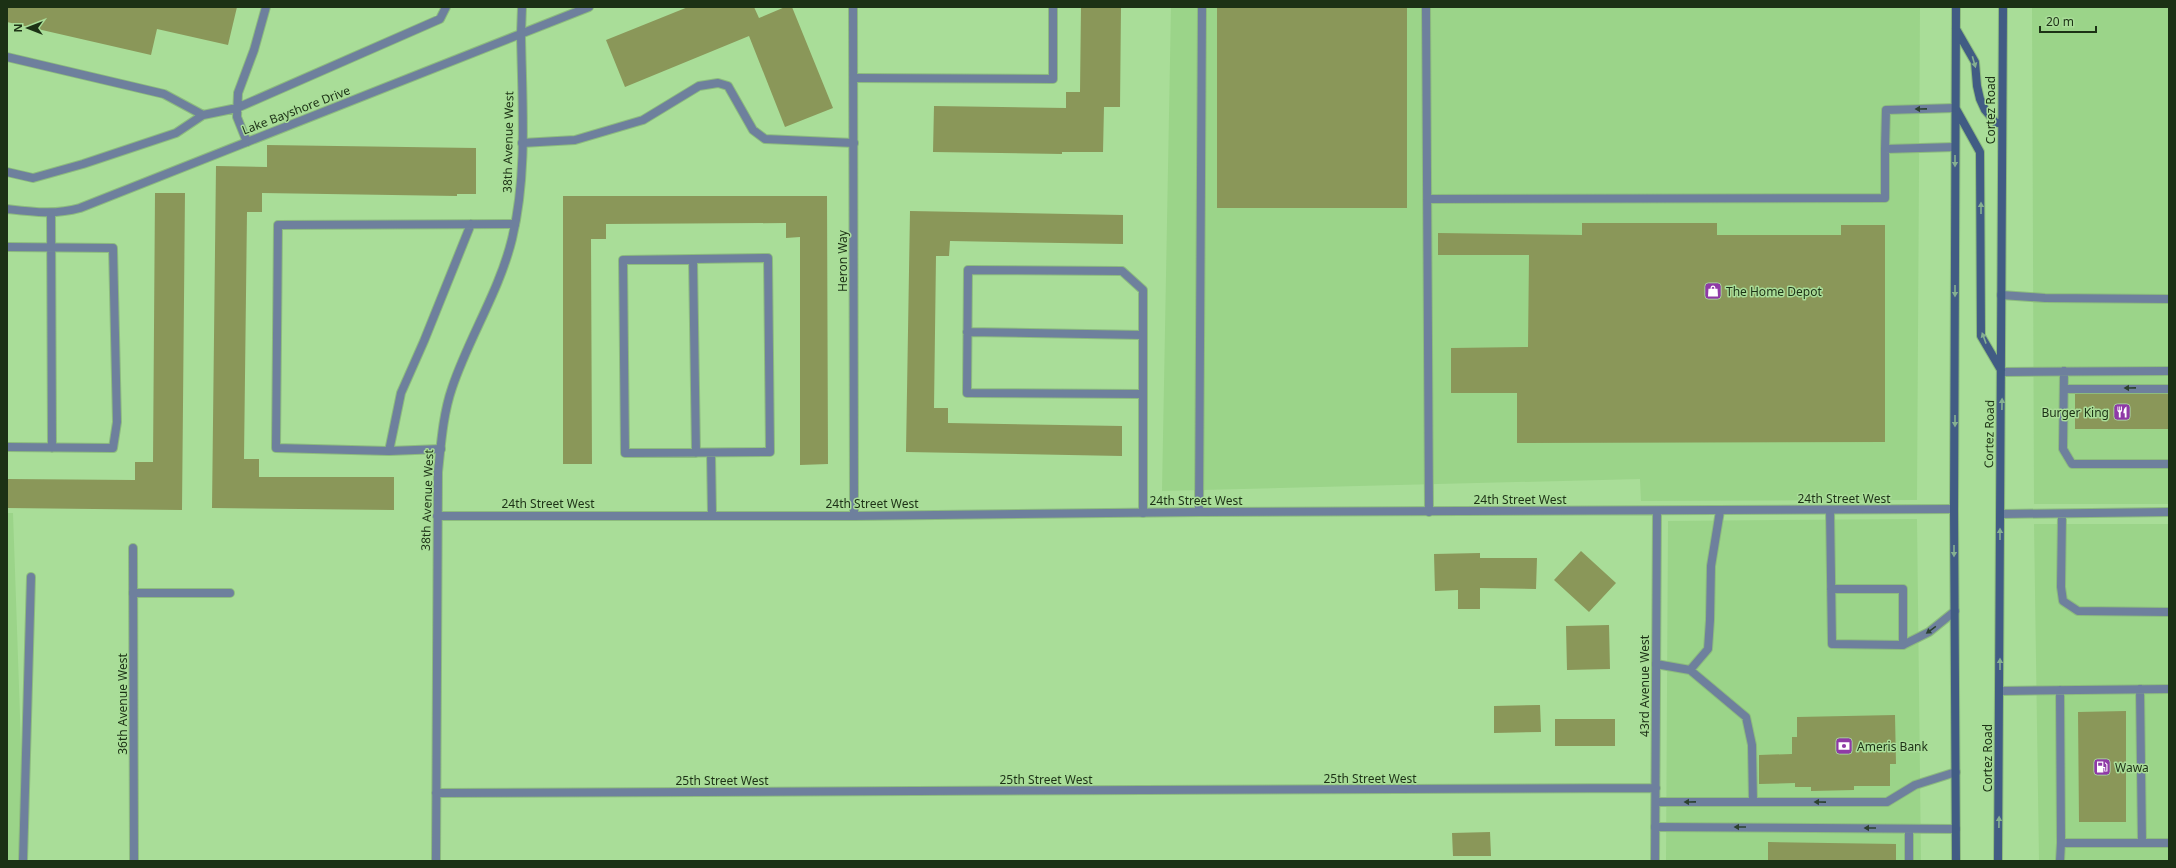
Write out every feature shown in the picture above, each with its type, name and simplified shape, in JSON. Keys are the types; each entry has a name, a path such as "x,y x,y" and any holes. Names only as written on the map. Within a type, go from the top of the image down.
{"main road":[{"path":"1956,7 1954,509 1956,861"},
{"name":"Cortez Road","path":"1998,861 2002,372 2002,7"},
{"path":"1956,28 1975,62 1977,86 1980,99 1985,110 1996,123 2002,123"},
{"path":"1956,108 1980,152 1981,336 2002,372"}],"street":[{"path":"247,142 237,116 238,93 254,50 266,7"},
{"path":"7,172 33,178 83,164 176,133 203,115 237,108 440,19 446,7"},
{"name":"38th Avenue West","path":"436,861 438,472 451,388 499,280 515,224 522,167 522,7"},
{"name":"Lake Bayshore Drive","path":"7,209 51,213 80,208 589,7"},
{"name":"Heron Way","path":"853,7 854,516"},
{"path":"854,78 1053,79 1053,7"},
{"path":"1199,512 1202,7"},
{"path":"1426,7 1429,512"},
{"path":"7,57 164,94 203,115"},
{"path":"522,143 575,140 643,120 699,86 718,83 728,86 753,130 766,139 854,143"},
{"path":"1427,199 1885,198 1886,110 1956,108"},
{"path":"1885,149 1956,147"},
{"path":"51,213 52,448"},
{"path":"389,451 401,392 424,341 471,224"},
{"path":"441,449 389,451 276,448 278,225 515,224"},
{"path":"7,247 113,248 117,422 113,448 7,447"},
{"path":"768,258 770,452 711,452 625,453 623,260 768,258"},
{"path":"693,259 696,453"},
{"path":"1142,394 967,392 968,270 1122,271 1143,290 1143,513"},
{"path":"2001,294 2045,298 2169,299"},
{"path":"968,332 1143,334"},
{"path":"2064,371 2064,449 2072,464 2169,464"},
{"path":"2002,372 2169,371"},
{"path":"2064,389 2169,389"},
{"path":"711,452 712,515"},
{"name":"24th Street West","path":"437,516 854,516 1199,512 1954,509"},
{"path":"1690,670 1708,648 1711,566 1720,510"},
{"path":"1830,510 1832,644 1904,645 1929,632 1955,611"},
{"name":"43rd Avenue West","path":"1655,861 1657,511"},
{"path":"2001,514 2169,512"},
{"path":"2062,514 2061,587 2063,601 2078,611 2169,612"},
{"name":"36th Avenue West","path":"133,548 134,861"},
{"path":"23,861 31,577"},
{"path":"1831,589 1903,589 1904,645"},
{"path":"133,593 230,593"},
{"path":"1656,664 1690,670 1746,717 1752,745 1753,802"},
{"path":"2140,689 2142,843"},
{"path":"2000,691 2169,689"},
{"path":"2060,690 2060,861"},
{"path":"1656,802 1887,802 1915,785 1956,772"},
{"name":"25th Street West","path":"436,793 1656,788"},
{"path":"1655,827 1956,829"},
{"path":"1909,829 1909,861"},
{"path":"2061,843 2169,843"}],"shaded area":[{"path":"1171,7 1920,7 1917,500 1641,501 1640,479 1162,491"},
{"path":"2032,7 2169,7 2169,504 2034,504"},
{"path":"7,513 13,513 25,861 7,861"},
{"path":"1917,519 1921,861 1666,861 1668,521"},
{"path":"2034,524 2169,524 2169,861 2039,861"}],"building":[{"path":"7,7 237,7 228,45 157,29 151,55 7,22"},
{"path":"688,7 754,7 759,18 785,7 792,7 833,108 785,127 749,36 625,87 606,40"},
{"path":"1081,7 1121,7 1120,107 1104,107 1103,152 1062,152 1062,154 933,152 934,106 1066,108 1066,92 1080,92"},
{"path":"1217,7 1407,7 1407,208 1217,208"},
{"path":"267,145 476,148 476,194 457,194 457,196 262,193 262,212 247,212 244,459 259,459 259,477 394,477 394,510 212,508 216,166 267,167"},
{"path":"155,193 185,193 182,510 7,508 7,479 135,480 135,462 153,462"},
{"path":"563,196 827,196 828,464 800,465 800,237 786,238 786,223 606,224 606,239 591,239 592,464 563,464"},
{"path":"910,211 1123,215 1123,244 950,241 949,256 936,256 934,408 948,408 948,423 1122,426 1122,456 906,452"},
{"name":"The Home Depot","path":"1582,223 1717,223 1717,235 1841,235 1841,225 1885,225 1885,442 1517,443 1517,393 1451,393 1451,348 1528,347 1529,255 1438,255 1438,233 1582,235"},
{"name":"Burger King","path":"2075,394 2168,394 2168,429 2075,429"},
{"path":"1581,551 1616,583 1589,612 1554,580"},
{"path":"1480,553 1480,558 1537,558 1536,589 1480,588 1480,609 1458,609 1458,590 1435,591 1434,554"},
{"path":"1609,625 1610,669 1567,670 1566,626"},
{"path":"1540,705 1541,732 1494,733 1494,706"},
{"name":"Wawa","path":"2126,711 2126,822 2079,822 2078,712"},
{"name":"Ameris Bank","path":"1895,715 1896,764 1890,764 1890,786 1854,786 1854,790 1811,791 1811,787 1795,787 1795,783 1759,784 1759,755 1792,754 1792,737 1797,737 1797,717"},
{"path":"1555,719 1615,719 1615,746 1555,746"},
{"path":"1490,832 1491,856 1453,856 1452,833"},
{"path":"1768,842 1896,844 1896,861 1768,861"}],"place":[{"name":"The Home Depot","path":"1713,291"},
{"name":"Burger King","path":"2122,412"},
{"name":"Ameris Bank","path":"1844,746"},
{"name":"Wawa","path":"2102,767"}]}
